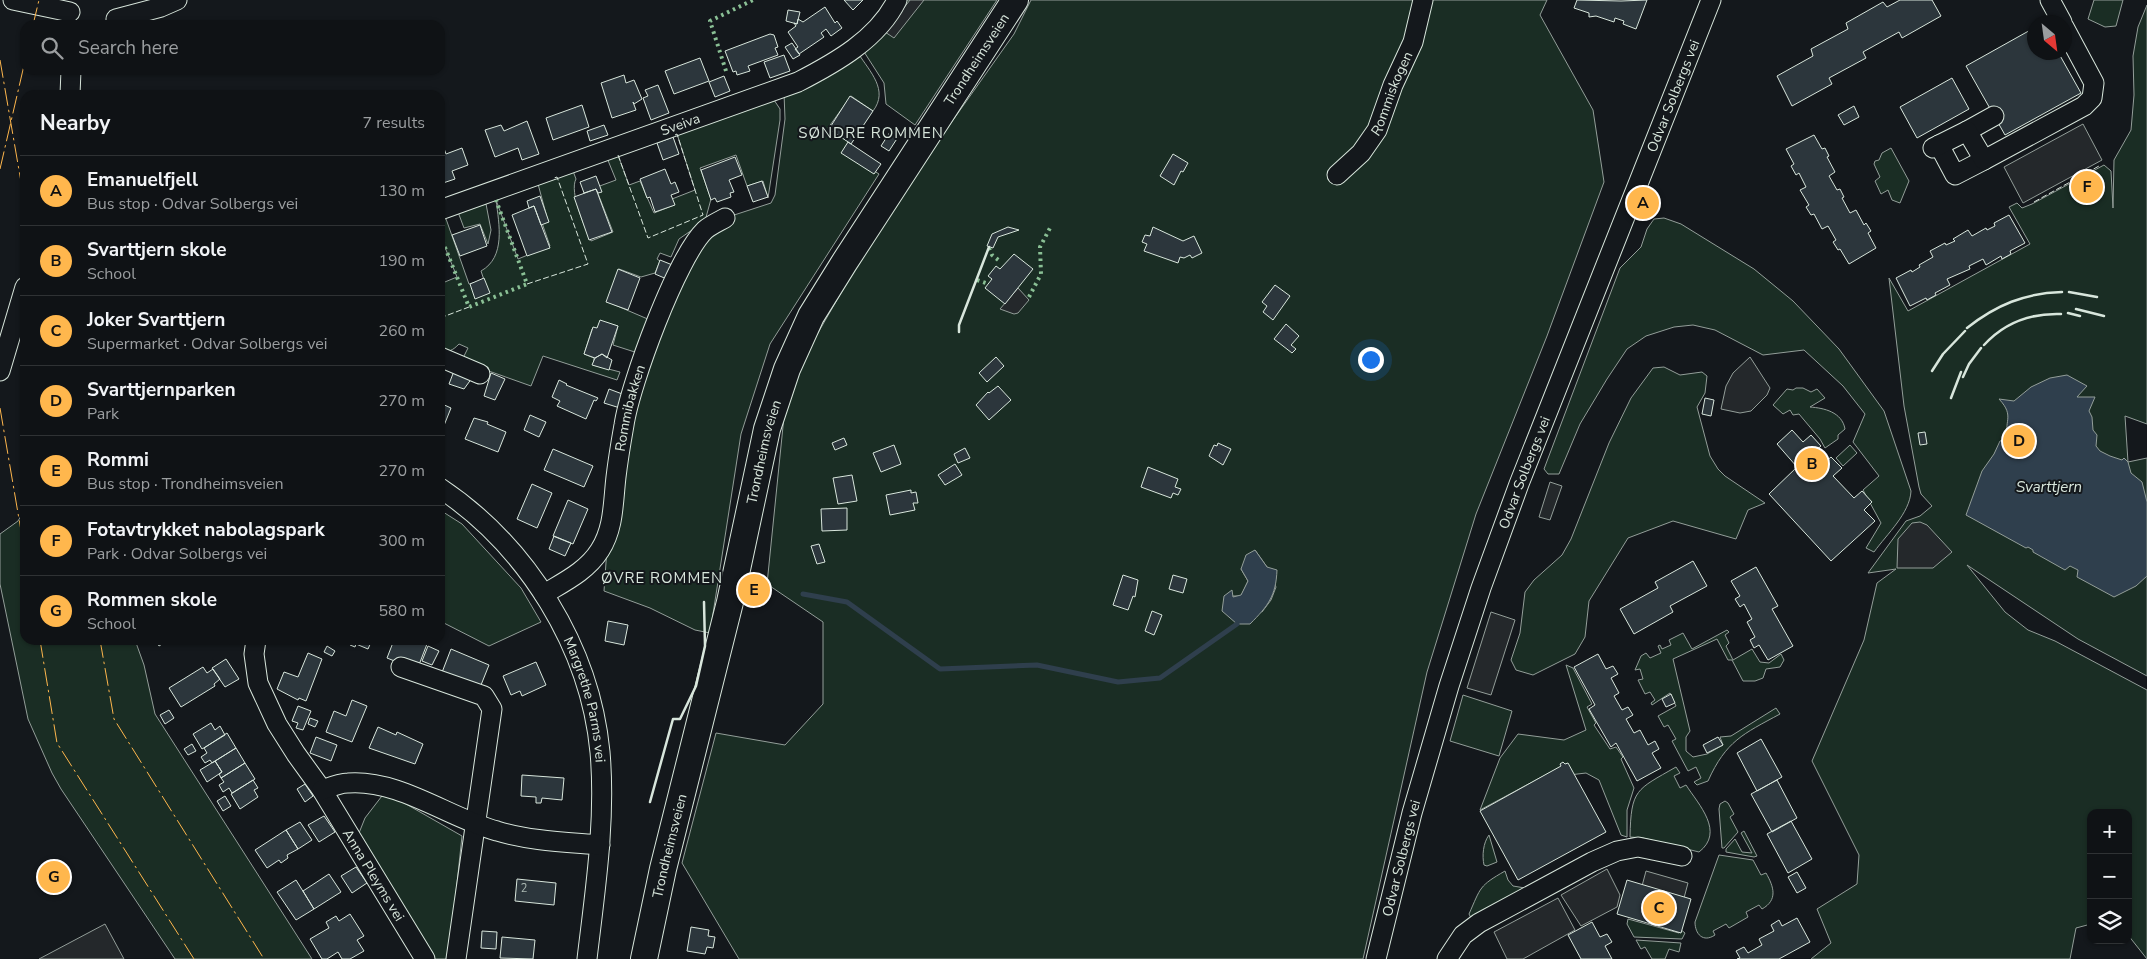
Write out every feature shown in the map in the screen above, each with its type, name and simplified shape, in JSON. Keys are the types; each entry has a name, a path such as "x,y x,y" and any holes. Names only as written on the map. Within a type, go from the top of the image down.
{"highway":[{"name":"Trondheimsveien","path":"644,959 664,869 730,602 767,430 786,369 811,316 844,262 1014,0"}],"street":[{"path":"13,0 74,16"},
{"path":"113,20 119,12 120,0"},
{"path":"118,20 177,0"},
{"name":"Sveiva","path":"445,208 798,82 829,65 860,44 882,22 896,0"},
{"name":"Rommiskogen","path":"1337,175 1361,153 1377,130 1413,42 1423,0"},
{"name":"Odvar Solbergs vei","path":"1376,959 1412,813 1449,686 1478,597 1519,484 1711,0"},
{"path":"2050,0 2058,15"},
{"path":"1994,116 1936,146 1955,175 2080,109 2092,98 2095,87 2092,77 2072,41"},
{"path":"71,90 72,75"},
{"path":"72,90 80,75"},
{"path":"1967,131 1984,160"},
{"name":"Rommibakken","path":"544,594 573,577 592,562 608,534 613,516 624,422 647,348 677,276 696,242 705,230 725,218"},
{"path":"0,371 20,317"},
{"path":"445,359 480,374"},
{"name":"Margrethe Parms vei","path":"445,492 460,502 500,539 544,594 574,652 590,697 600,751 602,797 600,845 587,959"},
{"name":"Anna Pleyms vei","path":"256,645 255,672 264,699 296,754 322,790 425,959"},
{"path":"400,667 484,696 492,709 456,959"},
{"path":"322,790 347,782 373,784 400,792 476,825 520,837 600,845"},
{"path":"1447,959 1463,935 1479,923 1608,854 1629,848 1638,848 1682,856"}],"green space":[{"path":"897,0 997,0 915,125 886,104 884,83 859,44"},
{"path":"1031,0 1547,0 1540,15 1593,110 1604,182 1547,336 1476,514 1427,672 1363,959 739,959 682,863 716,733 785,745 823,704 823,622 767,584 787,387 885,216 1014,34","holes":["1255,550 1267,567 1276,587 1271,600 1262,612 1224,596 1241,596 1248,581 1241,569"]},
{"path":"2094,0 2123,0 2116,26 2105,27 2088,19"},
{"path":"2147,5 2147,424 2125,416 2128,462 2147,458 2147,676 2078,639 1967,565 2005,612 2028,630 2055,641 2147,690 2147,959 2132,940 2132,809 2087,809 2087,925 2076,928 2070,959 1811,959 1831,943 1817,909 1857,884 1859,855 1812,761 1864,640 1877,583 1896,569 1868,573 1906,521 1920,516 1932,506 1921,494 1919,487 1904,406 1889,278 1908,311 2030,244 2009,207 2017,203 2022,208 2032,204 2104,165 2111,171 2113,208 2114,160 2131,130 2134,95 2133,56 2138,27"},
{"path":"858,53 876,81 879,96 877,103 873,111 851,96 828,128 849,142 843,151 879,174 770,344 741,434 710,633 695,630 650,608 604,591 608,534 644,355 613,345 618,326 600,321 597,330 592,329 584,354 594,358 593,365 620,372 617,380 543,356 531,386 469,364 464,356 468,348 459,344 451,350 445,351 445,282 457,277 445,247 445,216 469,284 484,280 481,271 489,265 498,249 499,229 496,200 518,259 550,246 542,223 548,221 538,184 573,171 576,179 574,185 576,201 591,241 613,232 597,191 597,187 616,180 607,158 618,155 629,185 640,181 654,213 674,205 672,199 695,190 677,134 774,100 780,109 780,120 768,198 763,181 747,186 736,155 700,168 711,199 705,221 679,239 671,257 660,253 657,259 660,261 655,273 641,277 619,269 608,302 657,323 677,276 725,218 771,203 775,195 785,119 784,93"},
{"path":"1891,148 1909,181 1900,203 1892,200 1888,190 1881,194 1875,181 1880,177 1874,164 1875,161 1879,160 1882,153"},
{"path":"486,204 491,230 488,244 480,224 464,228 458,212"},
{"path":"1664,218 1681,224 1754,269 1793,301 1839,349 1884,411 1911,491 1907,507 1874,552 1866,548 1881,523 1863,490 1879,476 1853,442 1865,414 1843,386 1804,350 1763,355 1715,330 1693,325 1674,327 1646,336 1627,349 1607,379 1580,424 1559,474 1548,474 1544,469 1620,268 1641,247 1647,229 1654,219"},
{"path":"1664,367 1680,375 1702,372 1707,376 1705,393 1697,407 1710,456 1725,476 1765,503 1748,510 1736,539 1673,521 1628,538 1589,601 1585,637 1575,654 1533,675 1516,670 1511,660 1520,633 1525,592 1534,580 1562,555 1571,539 1609,443 1631,398 1653,368"},
{"path":"1803,388 1811,392 1817,389 1825,398 1810,407 1832,412 1843,423 1845,429 1838,435 1838,439 1825,448 1799,414 1793,415 1790,410 1783,414 1773,405 1787,389 1793,390"},
{"path":"1850,445 1857,453 1843,466 1836,458"},
{"path":"445,513 462,524 521,588 541,622 489,646 445,624"},
{"path":"20,518 20,645 137,645 144,665 155,714 312,959 175,959 61,789 28,719 0,584 0,534"},
{"path":"1727,630 1729,632 1725,635 1729,643 1726,646 1733,660 1752,649 1760,662 1769,663 1781,654 1784,660 1780,667 1766,669 1763,678 1755,681 1743,681 1732,660 1728,660 1717,639 1673,659 1690,731 1686,737 1686,751 1693,757 1707,754 1723,745 1720,737 1731,736 1776,708 1780,714 1737,740 1722,756 1708,781 1697,785 1694,782 1701,778 1696,767 1688,771 1672,741 1676,739 1668,725 1664,727 1658,716 1676,706 1670,693 1652,705 1651,703 1655,700 1650,692 1645,694 1638,680 1643,679 1640,669 1635,670 1641,656 1646,653 1650,658 1661,653 1658,646 1660,645 1662,649 1671,645 1669,640 1683,633 1692,649"},
{"path":"1566,665 1573,668 1592,704 1587,707 1596,723 1594,725 1610,749 1616,747 1623,757 1621,759 1634,788 1627,810 1627,837 1621,835 1599,780 1586,773 1569,775 1564,765 1480,810 1500,758 1518,734 1564,740 1586,730"},
{"path":"1463,695 1512,711 1499,756 1450,741"},
{"path":"1676,767 1680,773 1674,776 1680,788 1686,785 1703,810 1710,827 1710,836 1699,852 1643,838 1630,837 1632,809 1638,793 1652,781"},
{"path":"385,792 462,836 449,959 434,959 359,833 365,818"},
{"path":"1725,801 1734,814 1730,817 1738,832 1722,848 1719,809 1720,804"},
{"path":"1744,831 1757,856 1726,852 1726,849 1735,839 1742,852 1752,853 1741,833"},
{"path":"1489,835 1497,862 1487,866 1484,865 1483,854 1485,842"},
{"path":"1719,855 1753,860 1761,875 1766,873 1773,893 1770,902 1762,909 1759,905 1746,912 1748,917 1729,928 1726,924 1713,931 1715,935 1703,938 1696,930 1695,922"},
{"path":"1505,871 1508,880 1513,886 1525,888 1471,918 1469,914 1482,888 1490,880"},
{"path":"1628,919 1679,933 1680,929 1685,933 1682,939 1634,937 1627,924"},
{"path":"1636,940 1681,943 1679,952 1669,949 1665,959 1652,959 1645,947 1641,949"}],"shaded area":[{"path":"910,0 924,0 894,38 885,32"},
{"path":"2083,124 2102,160 2023,203 2004,167"},
{"path":"1018,288 1029,300 1018,313 1014,314 1000,309"},
{"path":"1750,357 1770,388 1767,395 1751,411 1740,413 1721,409 1726,386 1733,373"},
{"path":"1550,482 1562,486 1550,520 1539,517"},
{"path":"1920,522 1927,525 1952,552 1933,568 1897,568 1898,539 1912,523"},
{"path":"1491,612 1515,620 1491,695 1467,688"},
{"path":"1607,869 1620,895 1617,907 1581,926 1561,895"},
{"path":"1646,871 1688,883 1684,898 1642,886"},
{"path":"1558,898 1575,930 1523,959 1507,959 1494,932"},
{"path":"105,924 124,959 39,959"}],"water":[{"name":"Svarttjern","path":"2067,375 2087,386 2077,397 2095,397 2089,411 2092,417 2093,430 2097,435 2096,446 2100,451 2110,456 2122,460 2124,458 2128,462 2131,473 2142,482 2147,502 2147,576 2136,586 2114,597 2077,577 2078,570 2070,566 2065,570 2033,552 2028,547 2026,548 1966,515 1982,471 1994,454 2000,441 2009,438 2007,432 2007,410 1999,399 2014,401 2031,387 2050,378"},
{"path":"1255,550 1267,567 1277,570 1275,587 1270,600 1262,612 1250,624 1237,624 1222,611 1224,596 1232,590 1233,597 1241,595 1248,581 1241,569 1246,555"}],"building":[{"path":"844,0 863,0 853,10"},
{"path":"1577,0 1647,0 1636,29 1623,24 1624,21 1615,18 1614,22 1596,16 1589,17 1589,13 1574,8"},
{"path":"1900,0 1932,0 1941,16 1902,38 1899,32 1863,52 1866,58 1829,78 1832,84 1792,106 1777,76 1813,56 1811,49 1848,29 1846,23 1883,2 1887,7"},
{"path":"825,7 835,23 837,21 842,28 831,36 826,29 821,33 824,37 799,54 795,49 798,47 788,32 796,26 794,23 797,24 798,19 803,22"},
{"path":"788,10 800,12 797,24 786,21"},
{"path":"2027,32 2027,60 2062,60 2081,93 2005,135 1966,66"},
{"path":"770,34 774,35 778,47 775,48 778,55 748,66 750,71 737,75 736,71 733,72 725,51"},
{"path":"792,43 800,55 793,59 785,47"},
{"path":"784,55 790,71 770,78 764,62"},
{"path":"700,58 709,81 674,94 665,71"},
{"path":"624,75 626,83 634,80 642,99 634,104 633,102 636,110 612,118 601,83"},
{"path":"724,76 730,91 715,97 709,82"},
{"path":"1952,78 1969,109 1917,138 1900,107"},
{"path":"658,85 669,113 651,120 643,98 648,96 645,90"},
{"path":"850,96 873,111 851,144 829,129"},
{"path":"582,105 589,127 553,140 546,118"},
{"path":"1854,106 1859,117 1844,125 1838,115"},
{"path":"527,121 539,154 522,160 518,148 495,157 485,130 501,125 504,131"},
{"path":"604,125 608,135 590,141 587,131"},
{"path":"892,129 900,134 889,151 881,146"},
{"path":"1814,135 1822,149 1825,148 1829,156 1827,157 1835,172 1829,176 1837,190 1840,189 1844,197 1842,198 1850,213 1856,210 1864,225 1866,223 1871,231 1868,233 1876,248 1849,264 1840,249 1838,250 1833,242 1836,240 1828,226 1822,229 1814,214 1811,215 1806,207 1809,205 1800,190 1806,187 1799,173 1796,175 1791,166 1794,164 1786,149"},
{"path":"673,137 679,154 663,160 657,143"},
{"path":"848,142 881,164 874,174 841,153"},
{"path":"462,148 468,165 452,171 455,179 445,182 445,151 446,154"},
{"path":"1173,154 1188,163 1183,172 1181,171 1174,185 1160,176"},
{"path":"735,157 742,175 729,180 734,192 730,193 731,197 717,202 715,198 711,200 701,170"},
{"path":"665,169 671,184 675,182 679,192 671,195 675,205 655,212 650,197 647,198 640,179"},
{"path":"596,176 602,192 598,193 596,189 584,193 580,182"},
{"path":"762,181 768,197 753,202 747,186"},
{"path":"596,189 612,232 589,240 574,197"},
{"path":"540,196 549,222 541,225 534,206 529,208 527,201"},
{"path":"534,206 550,248 527,256 512,215"},
{"path":"2009,215 2025,243 2010,251 2011,254 2002,259 2001,256 1986,265 1983,259 1969,266 1970,269 1947,279 1950,285 1935,293 1936,295 1910,306 1896,278 1911,270 1912,272 1920,267 1919,265 1933,257 1930,251 1945,243 1946,245 1955,241 1953,239 1968,230 1972,236 1986,228 1987,230 1995,226 1994,223"},
{"path":"480,225 487,246 460,256 452,235"},
{"path":"1008,227 1019,230 998,237 993,248 987,246 992,234"},
{"path":"1153,227 1183,241 1194,236 1202,253 1192,258 1190,255 1184,258 1180,257 1178,263 1144,251 1147,244 1142,242 1145,235 1150,236"},
{"path":"1014,254 1033,269 1005,304 985,288 992,279 988,276 996,266 1000,269"},
{"path":"660,260 675,266 669,280 655,274"},
{"path":"618,269 640,278 628,310 606,302"},
{"path":"484,278 490,293 475,299 470,284"},
{"path":"1275,285 1290,296 1273,320 1263,312 1267,306 1262,302"},
{"path":"600,320 618,326 607,358 602,354 595,358 584,354 593,327 597,328"},
{"path":"1286,324 1299,336 1291,345 1296,349 1292,353 1274,339"},
{"path":"602,354 612,360 609,370 592,365 595,358"},
{"path":"996,357 1004,366 987,382 979,373"},
{"path":"454,371 472,378 464,389 449,384"},
{"path":"491,373 505,379 495,400 484,396"},
{"path":"559,380 566,385 598,398 596,401 594,400 586,419 557,406 560,401 552,397"},
{"path":"998,386 1011,400 989,420 976,405 988,392"},
{"path":"609,389 625,395 620,408 604,403"},
{"path":"1705,398 1714,400 1711,416 1702,414"},
{"path":"445,405 451,408 445,423"},
{"path":"530,415 546,422 539,437 524,430"},
{"path":"474,418 488,422 487,424 506,432 498,452 465,439"},
{"path":"1792,430 1803,442 1811,435 1821,446 1813,453 1823,464 1831,457 1842,468 1833,476 1854,498 1862,491 1872,502 1864,510 1875,521 1831,561 1769,494 1797,467 1777,444"},
{"path":"1925,432 1927,444 1920,445 1918,433"},
{"path":"844,438 847,445 835,450 832,443"},
{"path":"1218,443 1231,449 1223,465 1209,456 1214,445 1217,446"},
{"path":"894,445 901,464 881,472 873,453"},
{"path":"965,448 970,458 958,463 954,454"},
{"path":"553,449 593,466 584,487 544,470"},
{"path":"955,464 962,475 945,485 938,475"},
{"path":"1148,467 1178,479 1175,487 1181,489 1178,495 1173,493 1171,498 1141,487"},
{"path":"852,475 857,501 838,504 833,478"},
{"path":"532,484 552,493 537,528 517,519"},
{"path":"911,490 911,493 916,492 918,503 913,503 915,510 890,515 886,495"},
{"path":"568,500 588,509 573,544 553,536"},
{"path":"847,508 847,530 822,531 821,509"},
{"path":"554,536 571,543 565,556 549,549"},
{"path":"819,544 825,562 817,564 811,546"},
{"path":"1693,561 1707,586 1670,606 1673,612 1634,634 1620,609 1658,588 1655,582"},
{"path":"1756,567 1778,606 1772,609 1793,646 1768,660 1759,645 1754,648 1750,640 1755,637 1747,622 1752,619 1744,604 1740,607 1735,599 1740,596 1731,581"},
{"path":"1123,575 1138,580 1135,597 1133,596 1128,610 1113,605"},
{"path":"1173,575 1187,579 1183,593 1169,589"},
{"path":"1152,611 1162,615 1154,635 1145,631"},
{"path":"608,621 628,625 624,645 605,641"},
{"path":"358,645 370,645 368,649"},
{"path":"392,645 427,645 417,670 387,658"},
{"path":"327,646 335,651 332,656 324,652"},
{"path":"428,646 439,651 432,665 422,661"},
{"path":"451,649 489,665 481,685 472,682 471,687 441,675"},
{"path":"308,653 322,659 306,701 299,698 298,700 277,689 284,672 298,677"},
{"path":"1598,654 1606,669 1613,666 1618,674 1611,678 1619,693 1614,696 1622,710 1628,707 1633,715 1626,719 1634,733 1640,730 1648,745 1655,741 1659,749 1652,753 1661,768 1637,781 1616,743 1611,747 1589,709 1595,705 1574,667"},
{"path":"226,659 239,679 225,687 212,668"},
{"path":"536,662 546,685 522,696 520,691 511,695 503,676"},
{"path":"203,667 207,673 213,669 220,679 214,684 215,686 181,707 169,688"},
{"path":"1671,694 1675,703 1666,707 1662,699"},
{"path":"352,700 367,706 352,742 326,732 334,711 346,716"},
{"path":"298,706 311,711 303,730 296,728 298,723 292,721"},
{"path":"169,710 174,718 165,724 160,715"},
{"path":"310,718 318,721 315,727 308,724"},
{"path":"211,723 215,730 220,726 225,735 202,749 193,734"},
{"path":"378,727 396,735 397,732 423,744 415,764 369,748"},
{"path":"227,733 236,748 212,763 210,760 205,763 201,757 207,753 204,748"},
{"path":"316,737 337,745 331,761 310,753"},
{"path":"1718,737 1723,745 1707,753 1703,745"},
{"path":"1761,739 1782,777 1757,791 1737,753"},
{"path":"192,744 196,751 188,755 184,749"},
{"path":"236,748 245,763 221,778 219,774 222,772 215,761"},
{"path":"215,761 222,772 207,782 200,770"},
{"path":"1563,762 1565,764 1568,763 1606,832 1518,880 1480,811 1561,766 1560,764"},
{"path":"245,763 255,779 232,793 229,788 223,792 219,785 224,782 221,778"},
{"path":"522,775 564,778 562,800 542,798 541,803 536,803 536,797 521,796"},
{"path":"253,780 258,788 254,790 258,797 240,809 231,794"},
{"path":"1777,780 1797,818 1772,832 1751,794"},
{"path":"305,784 313,796 305,802 297,789"},
{"path":"225,796 231,806 223,811 217,801"},
{"path":"324,816 335,832 319,842 308,825"},
{"path":"1791,821 1812,859 1788,873 1767,834"},
{"path":"300,822 312,840 298,849 286,830"},
{"path":"286,830 298,849 287,855 288,858 281,863 279,860 267,868 255,850"},
{"path":"356,867 367,883 352,893 341,876"},
{"path":"1797,872 1806,888 1797,893 1788,877"},
{"path":"329,874 341,892 314,909 303,891"},
{"path":"517,879 556,883 554,905 515,901"},
{"path":"296,880 314,909 296,920 277,892"},
{"path":"1627,880 1691,899 1681,933 1617,914"},
{"path":"350,914 364,936 357,940 364,951 350,959 342,959 338,952 327,959 322,959 310,939 329,928 326,922 336,916 339,921"},
{"path":"1797,918 1810,942 1779,959 1737,959 1740,958 1736,951 1744,947 1748,953 1762,945 1759,939 1774,931 1771,925 1779,920 1782,926"},
{"path":"1592,922 1600,937 1607,934 1612,942 1605,946 1612,959 1581,959 1568,935"},
{"path":"691,927 709,930 708,936 715,937 713,948 707,947 705,954 687,951"},
{"path":"482,931 497,932 496,949 481,948"},
{"path":"502,937 535,940 533,959 500,958"}],"waterway":[{"path":"803,594 847,602 940,669 1037,665 1118,682 1160,678 1237,624"}],"hedge":[{"path":"726,71 710,21 753,0"},
{"path":"445,247 469,307 527,284 496,200"},
{"path":"1029,297 1041,274 1040,247 1050,228"},
{"path":"989,248 992,255 1001,262"},
{"path":"977,280 986,283"}],"fence":[{"path":"618,155 648,238 703,215 677,134 675,135"},
{"path":"2034,202 2099,166"},
{"path":"527,284 588,264 557,177 554,178"},
{"path":"445,316 469,307"}],"wall":[{"path":"959,332 959,325 989,247"},
{"path":"1967,328 1989,313 2012,302 2036,295 2062,292"},
{"path":"2069,292 2097,297"},
{"path":"2076,309 2104,316"},
{"path":"2068,313 2080,316"},
{"path":"1984,345 2009,325 2039,315 2061,314"},
{"path":"1932,371 1943,354 1965,331"},
{"path":"1963,377 1969,364 1981,348"},
{"path":"1951,398 1961,372"},
{"path":"650,802 673,719 680,719 696,686 705,646 704,602"}],"power":[{"path":"34,20 39,0"},
{"path":"0,60 20,176"},
{"path":"0,169 22,75"},
{"path":"0,408 20,525"},
{"path":"41,645 57,743 194,959"},
{"path":"101,645 114,719 264,959"}],"place":[{"name":"Fotavtrykket nabolagspark","path":"2087,187"},
{"name":"Emanuelfjell","path":"1643,203"},
{"name":"Svarttjernparken","path":"2019,441"},
{"name":"Svarttjern skole","path":"1812,464"},
{"name":"Rommi","path":"754,590"},
{"name":"Rommen skole","path":"54,877"},
{"name":"Joker Svarttjern","path":"1659,908"}],"district":[{"name":"SØNDRE ROMMEN","path":"871,133"},
{"name":"ØVRE ROMMEN","path":"662,578"}]}
